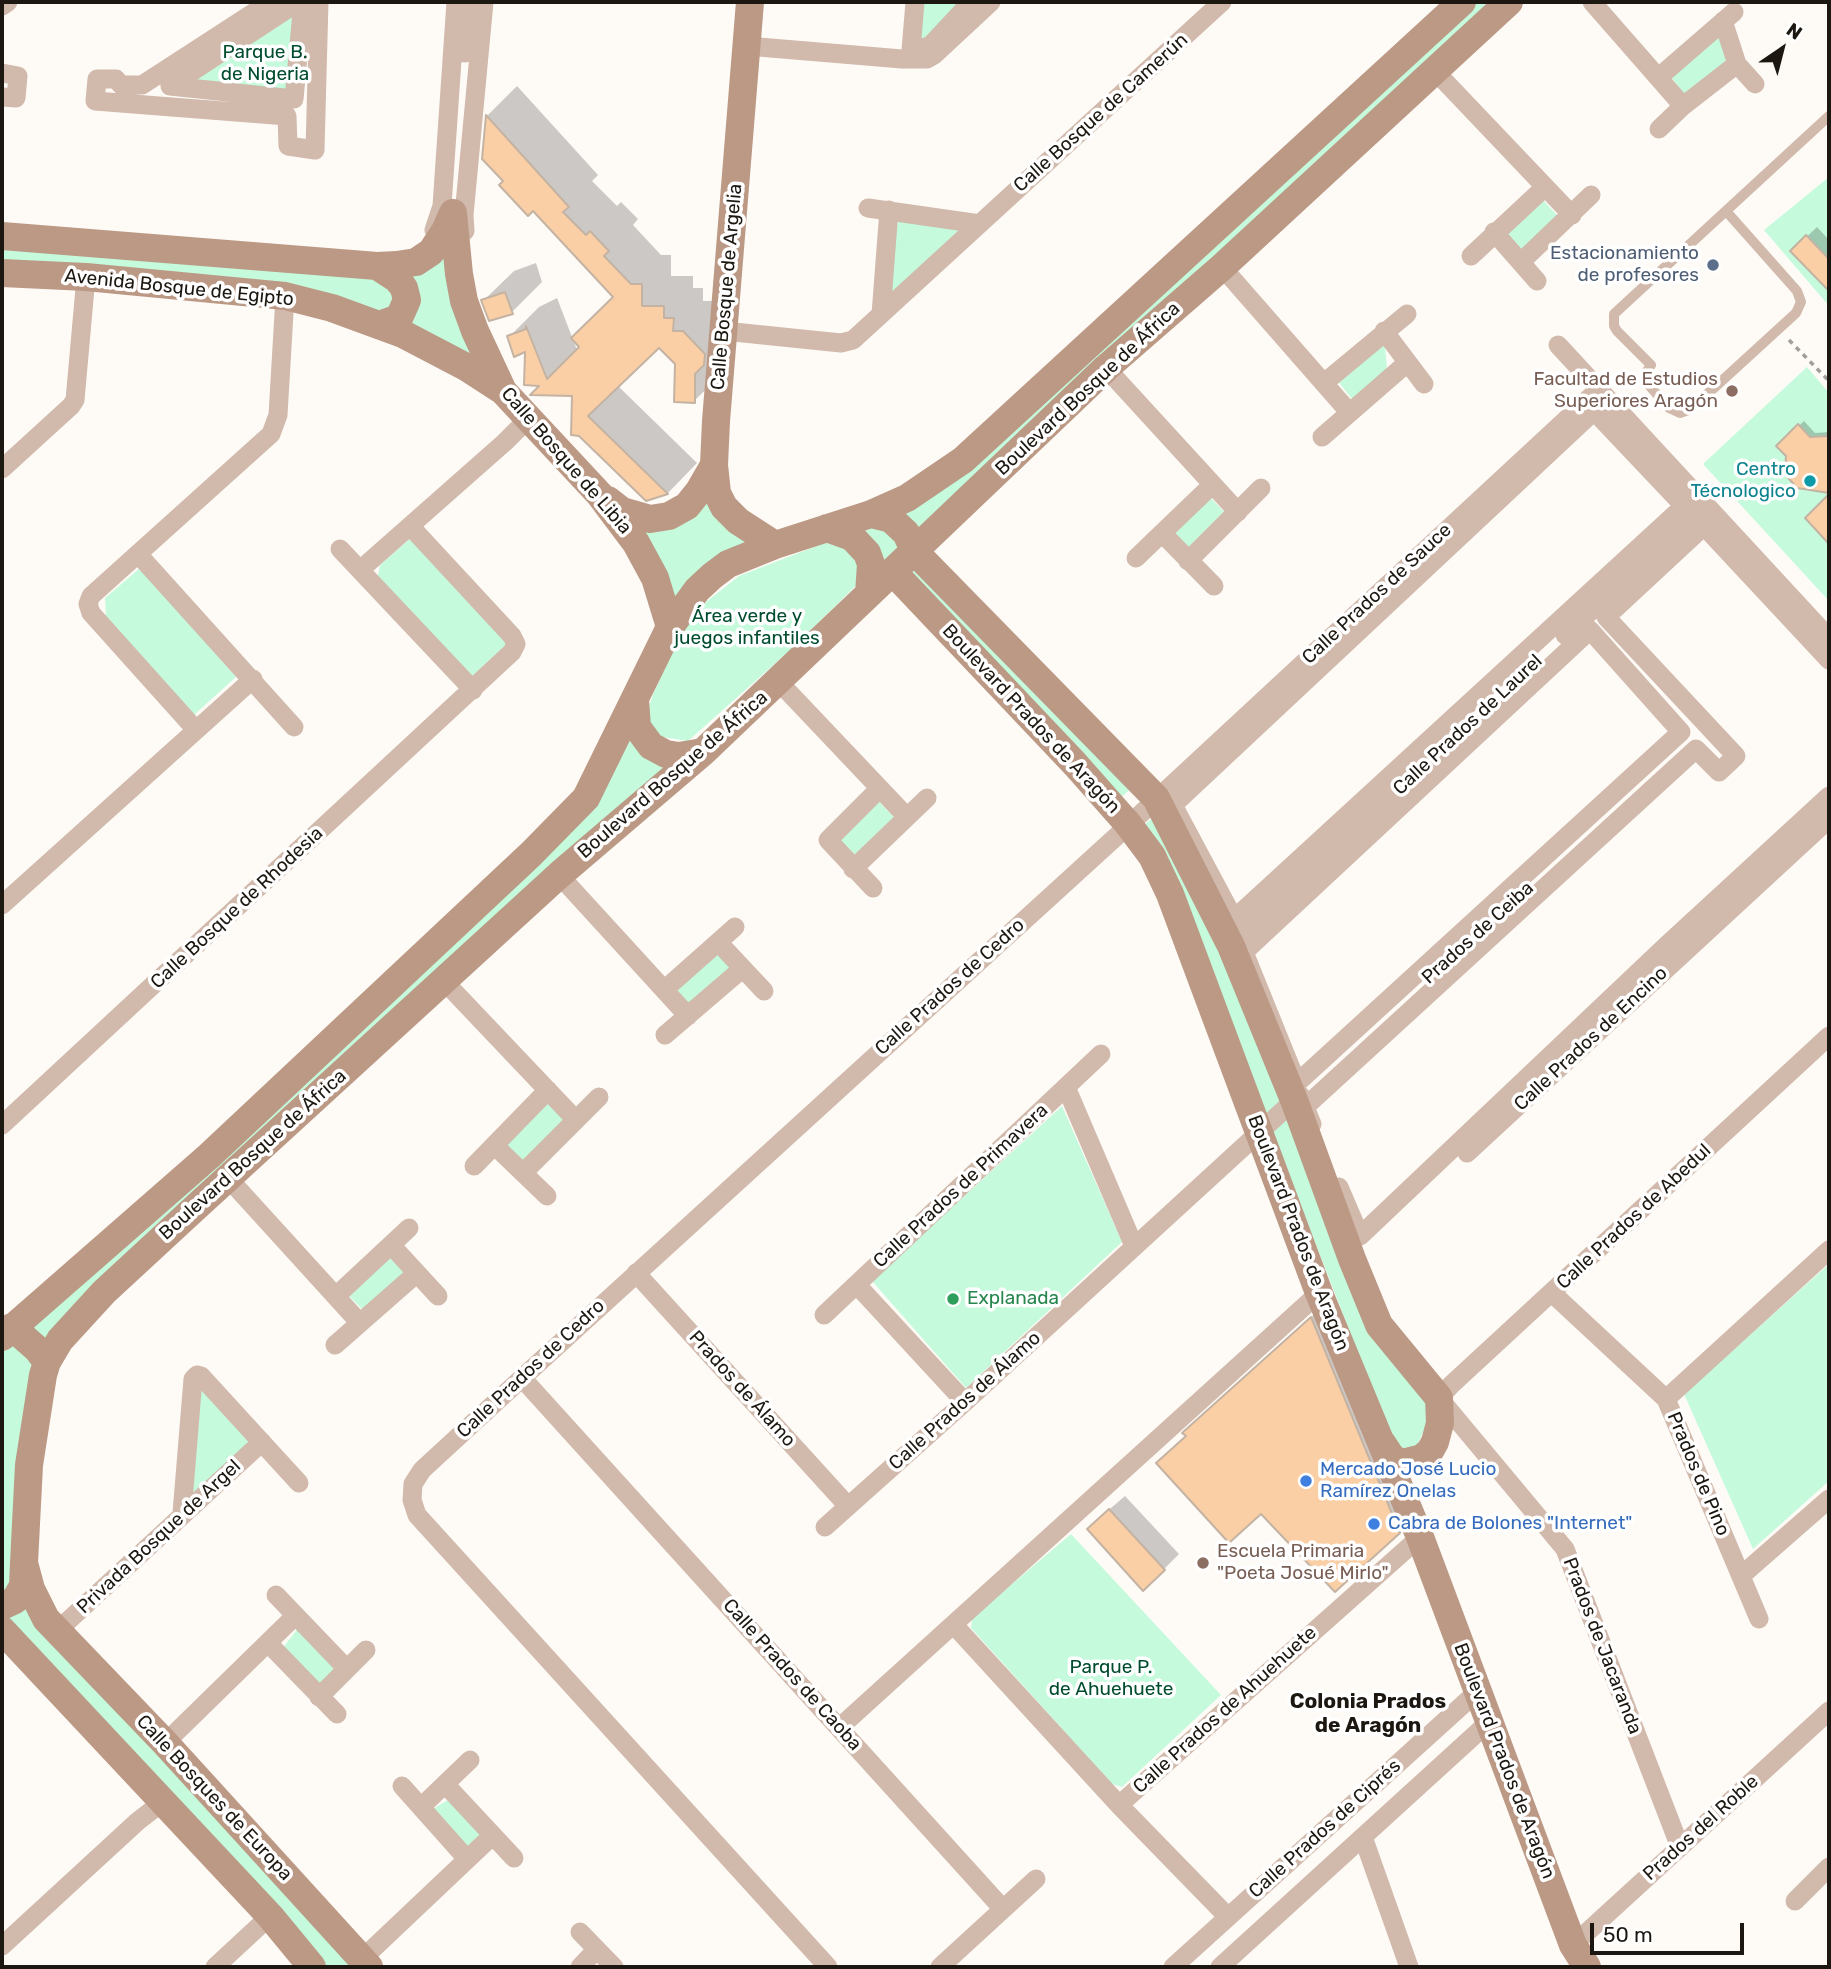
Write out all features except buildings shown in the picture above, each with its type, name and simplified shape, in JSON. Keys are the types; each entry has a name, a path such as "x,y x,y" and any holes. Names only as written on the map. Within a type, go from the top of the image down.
{"street":[{"path":"2,6 8,2"},
{"path":"270,2 142,85 121,85 116,79 97,79 95,101 287,116 288,146 315,150 319,2"},
{"path":"142,94 286,2"},
{"path":"300,2 294,99 170,86 300,2"},
{"path":"302,140 311,2"},
{"path":"2,227 393,260 413,254 428,241 438,225 442,206 456,2"},
{"name":"Calle Bosque de Libia","path":"470,2 453,213 464,301 503,391 600,495 636,543 655,578 670,626"},
{"path":"484,2 464,215 473,299 495,354 514,389 603,484 645,508 669,505 688,489 699,468 732,174 740,2"},
{"name":"Calle Bosque de Argelia","path":"750,2 714,465 717,493 724,507 738,521 775,545"},
{"path":"902,59 907,2"},
{"path":"915,2 911,50 930,46 971,2"},
{"path":"747,46 902,59 931,58 991,2"},
{"name":"Calle Bosque de Camerún","path":"724,331 845,343 853,340 1222,2"},
{"name":"Boulevard Bosque de África","path":"5,1326 209,1156 531,854 587,796 670,626 697,590 712,576 728,564 775,545 907,498 963,460 1462,2"},
{"name":"Boulevard Bosque de África","path":"57,1631 46,1619 30,1588 24,1563 29,1465 47,1362 78,1317 559,875 703,752 1107,368 1222,267 1509,2"},
{"path":"1592,2 1683,106"},
{"path":"1659,77 1728,16 1737,64 1755,84"},
{"path":"1659,129 1683,106 1737,64"},
{"path":"1434,70 1572,215"},
{"path":"108,94 142,94 303,108"},
{"path":"1471,256 1545,187"},
{"path":"1522,261 1591,195"},
{"path":"868,208 980,224"},
{"path":"881,314 889,211"},
{"name":"Avenida Bosque de Egipto","path":"2,236 377,266 416,262 431,252 453,213"},
{"path":"1494,232 1537,281"},
{"path":"377,266 397,279 404,288 407,300 399,318 379,325"},
{"path":"1222,267 1349,412"},
{"name":"Avenida Bosque de Egipto","path":"2,273 86,277 285,296 332,308 403,334 466,367 503,391"},
{"path":"2,469 75,400 86,277"},
{"path":"196,730 89,609 88,604 91,596 271,433 276,425 285,296"},
{"path":"1324,383 1407,314"},
{"path":"1384,331 1424,384"},
{"path":"1558,345 1829,638"},
{"path":"1322,436 1407,363"},
{"path":"1107,368 1238,512"},
{"name":"Calle Prados de Sauce","path":"1128,824 1598,390"},
{"path":"1594,411 1684,506 1377,788 1234,919 1173,805 1594,411"},
{"path":"360,570 411,527 529,418"},
{"path":"600,495 622,511 650,519 669,516 687,506 714,465"},
{"path":"1136,558 1212,485"},
{"path":"1188,561 1261,488"},
{"name":"Calle Prados de Laurel","path":"1231,946 1588,622 1706,504"},
{"name":"Boulevard Prados de Aragón","path":"871,513 891,519 899,525 912,541 915,552 1156,798 1231,946 1294,1100 1379,1325 1440,1398"},
{"path":"1829,660 1704,526 1606,617 1736,756 1718,772 1696,749 1305,1107 1360,1236 1667,945 1829,796"},
{"name":"Calle Bosque de Rhodesia","path":"2,1125 512,652 515,640 411,527"},
{"path":"827,528 852,537 867,553 871,564 869,593"},
{"path":"1163,534 1214,586"},
{"path":"340,549 473,690"},
{"path":"138,554 294,727"},
{"name":"Boulevard Prados de Aragón","path":"893,572 1075,764 1153,856 1170,894 1319,1293 1420,1537 1580,1956"},
{"path":"1588,622 1681,732 1297,1083 1244,952 1588,622"},
{"path":"1588,622 1721,758"},
{"path":"2,905 253,679"},
{"path":"778,681 907,817"},
{"path":"635,700 637,727 651,746 666,754 679,756 703,752"},
{"name":"Prados de Ceiba","path":"1259,1132 1696,733"},
{"path":"873,888 828,840 878,789"},
{"path":"853,869 927,798"},
{"name":"Calle Prados de Encino","path":"1352,1259 1829,819"},
{"name":"Calle Prados de Cedro","path":"828,1967 417,1515 412,1500 413,1484 422,1470 1128,824"},
{"path":"559,875 688,1016"},
{"path":"664,990 735,927"},
{"path":"719,943 764,991"},
{"path":"665,1035 742,969"},
{"path":"443,980 575,1119"},
{"name":"Calle Prados de Abedul","path":"1440,1398 1829,1036"},
{"name":"Calle Prados de Primavera","path":"824,1315 1101,1054"},
{"name":"Calle Prados de Primavera","path":"1066,1087 1134,1246"},
{"path":"474,1166 548,1090"},
{"path":"523,1173 599,1097"},
{"name":"Calle Prados de Álamo","path":"825,1527 1259,1132"},
{"path":"495,1146 547,1196"},
{"path":"228,1178 359,1322"},
{"path":"336,1296 409,1228"},
{"path":"391,1245 438,1296"},
{"path":"1666,1399 1829,1250"},
{"path":"335,1345 417,1273"},
{"name":"Prados de Álamo","path":"636,1273 847,1505"},
{"path":"856,1285 965,1402"},
{"path":"840,1727 1319,1293"},
{"name":"Prados de Pino","path":"1552,1293 1666,1399 1759,1619"},
{"path":"5,1326 37,1349 47,1362"},
{"path":"182,1513 195,1377 201,1377 299,1483"},
{"name":"Calle Prados de Caoba","path":"522,1378 1003,1909"},
{"path":"1382,1443 1392,1458 1402,1463 1422,1458 1435,1443 1440,1423 1440,1398"},
{"name":"Prados de Jacaranda","path":"1440,1398 1564,1549 1680,1847"},
{"name":"Privada Bosque de Argel","path":"57,1631 262,1442"},
{"path":"1742,1575 1829,1499"},
{"name":"Calle Prados de Ahuehuete","path":"954,1625 1119,1805 1420,1537"},
{"path":"2,1606 15,1600 23,1586 24,1563"},
{"path":"276,1595 347,1670"},
{"path":"165,1743 295,1616"},
{"name":"Calle Bosques de Europa","path":"2,1630 270,1916 312,1967"},
{"name":"Calle Bosques de Europa","path":"57,1631 165,1743 365,1963"},
{"path":"269,1644 337,1714"},
{"path":"319,1696 366,1650"},
{"name":"Calle Prados de Ciprés","path":"1173,1967 1478,1691"},
{"name":"Prados del Roble","path":"1580,1956 1680,1847 1829,1712"},
{"name":"Calle Prados de Ciprés","path":"1220,1967 1490,1721"},
{"path":"421,1807 470,1760"},
{"path":"445,1784 514,1858"},
{"path":"402,1786 467,1859"},
{"path":"2,1946 138,1821 164,1801"},
{"path":"1119,1805 1228,1917"},
{"path":"365,1963 492,1836"},
{"path":"1363,1837 1409,1967"},
{"path":"1795,1901 1829,1867"},
{"path":"940,1967 1035,1879"},
{"path":"215,1967 270,1916"},
{"path":"580,1932 614,1967"},
{"path":"580,1967 596,1950"}],"lane":[{"path":"1726,211 1800,297 1800,308 1691,409 1680,413 1669,408 1650,388 1646,377 1651,365 1614,326 1614,314 1829,116"}],"path":[{"path":"1779,329 1829,382"}],"green space":[{"name":"Parque B. de Nigeria","path":"298,2 294,99 170,86"},
{"path":"915,2 971,2 911,50"},
{"path":"1473,2 1499,2 914,539 903,518 911,503"},
{"path":"1723,33 1731,63 1687,97 1670,76"},
{"path":"1829,177 1829,306 1764,230"},
{"path":"1540,197 1557,215 1523,251 1503,230"},
{"path":"898,219 963,230 888,297"},
{"path":"2,245 374,275 398,293 390,314 2,266"},
{"path":"447,248 477,361 405,324 400,274"},
{"path":"1384,336 1387,369 1352,399 1337,380"},
{"path":"1807,367 1829,393 1829,601 1703,464"},
{"path":"707,489 752,542 674,601 632,522"},
{"path":"1210,497 1227,515 1191,551 1173,533"},
{"path":"870,520 900,543 896,556 881,568 858,532"},
{"name":"Área verde y juegos infantiles","path":"843,536 868,574 788,652 688,741 656,736 645,717 654,692 682,632 706,602 739,576"},
{"path":"412,537 508,643 471,677 377,581 380,565"},
{"path":"917,566 1133,787 1119,799 910,575 911,570"},
{"path":"140,568 236,677 194,715 106,616 105,598"},
{"path":"631,730 672,766 47,1344 26,1333 344,1045"},
{"path":"876,799 894,817 849,860 833,843"},
{"path":"1150,820 1156,820 1161,826 1423,1395 1430,1417 1416,1448 1404,1450 1392,1440 1208,967 1144,825"},
{"path":"720,949 735,966 689,1007 674,990"},
{"path":"548,1098 566,1118 522,1163 503,1145"},
{"path":"1062,1106 1122,1242 966,1388 872,1281"},
{"path":"388,1256 407,1274 364,1311 347,1294"},
{"path":"1829,1264 1829,1481 1753,1549 1684,1394"},
{"path":"10,1344 39,1358 17,1582 2,1596 2,1351"},
{"path":"200,1384 256,1444 192,1494"},
{"name":"Parque P. de Ahuehuete","path":"1071,1534 1221,1695 1122,1787 1112,1784 971,1628 972,1618"},
{"path":"20,1602 362,1967 323,1967 2,1614"},
{"path":"299,1627 338,1666 319,1687 282,1649"},
{"path":"448,1800 482,1834 465,1850 431,1810"}],"place":[{"name":"Estacionamiento de profesores","path":"1713,265"},
{"name":"Facultad de Estudios Superiores Aragón","path":"1732,391"},
{"name":"Centro Técnologico","path":"1810,481"},
{"name":"Explanada","path":"953,1299"},
{"name":"Mercado José Lucio Ramírez Onelas","path":"1306,1481"},
{"name":"Cabra de Bolones \"Internet\"","path":"1374,1524"},
{"name":"Escuela Primaria \"Poeta Josué Mirlo\"","path":"1203,1563"}],"district":[{"name":"Colonia Prados de Aragón","path":"1368,1714"}]}
